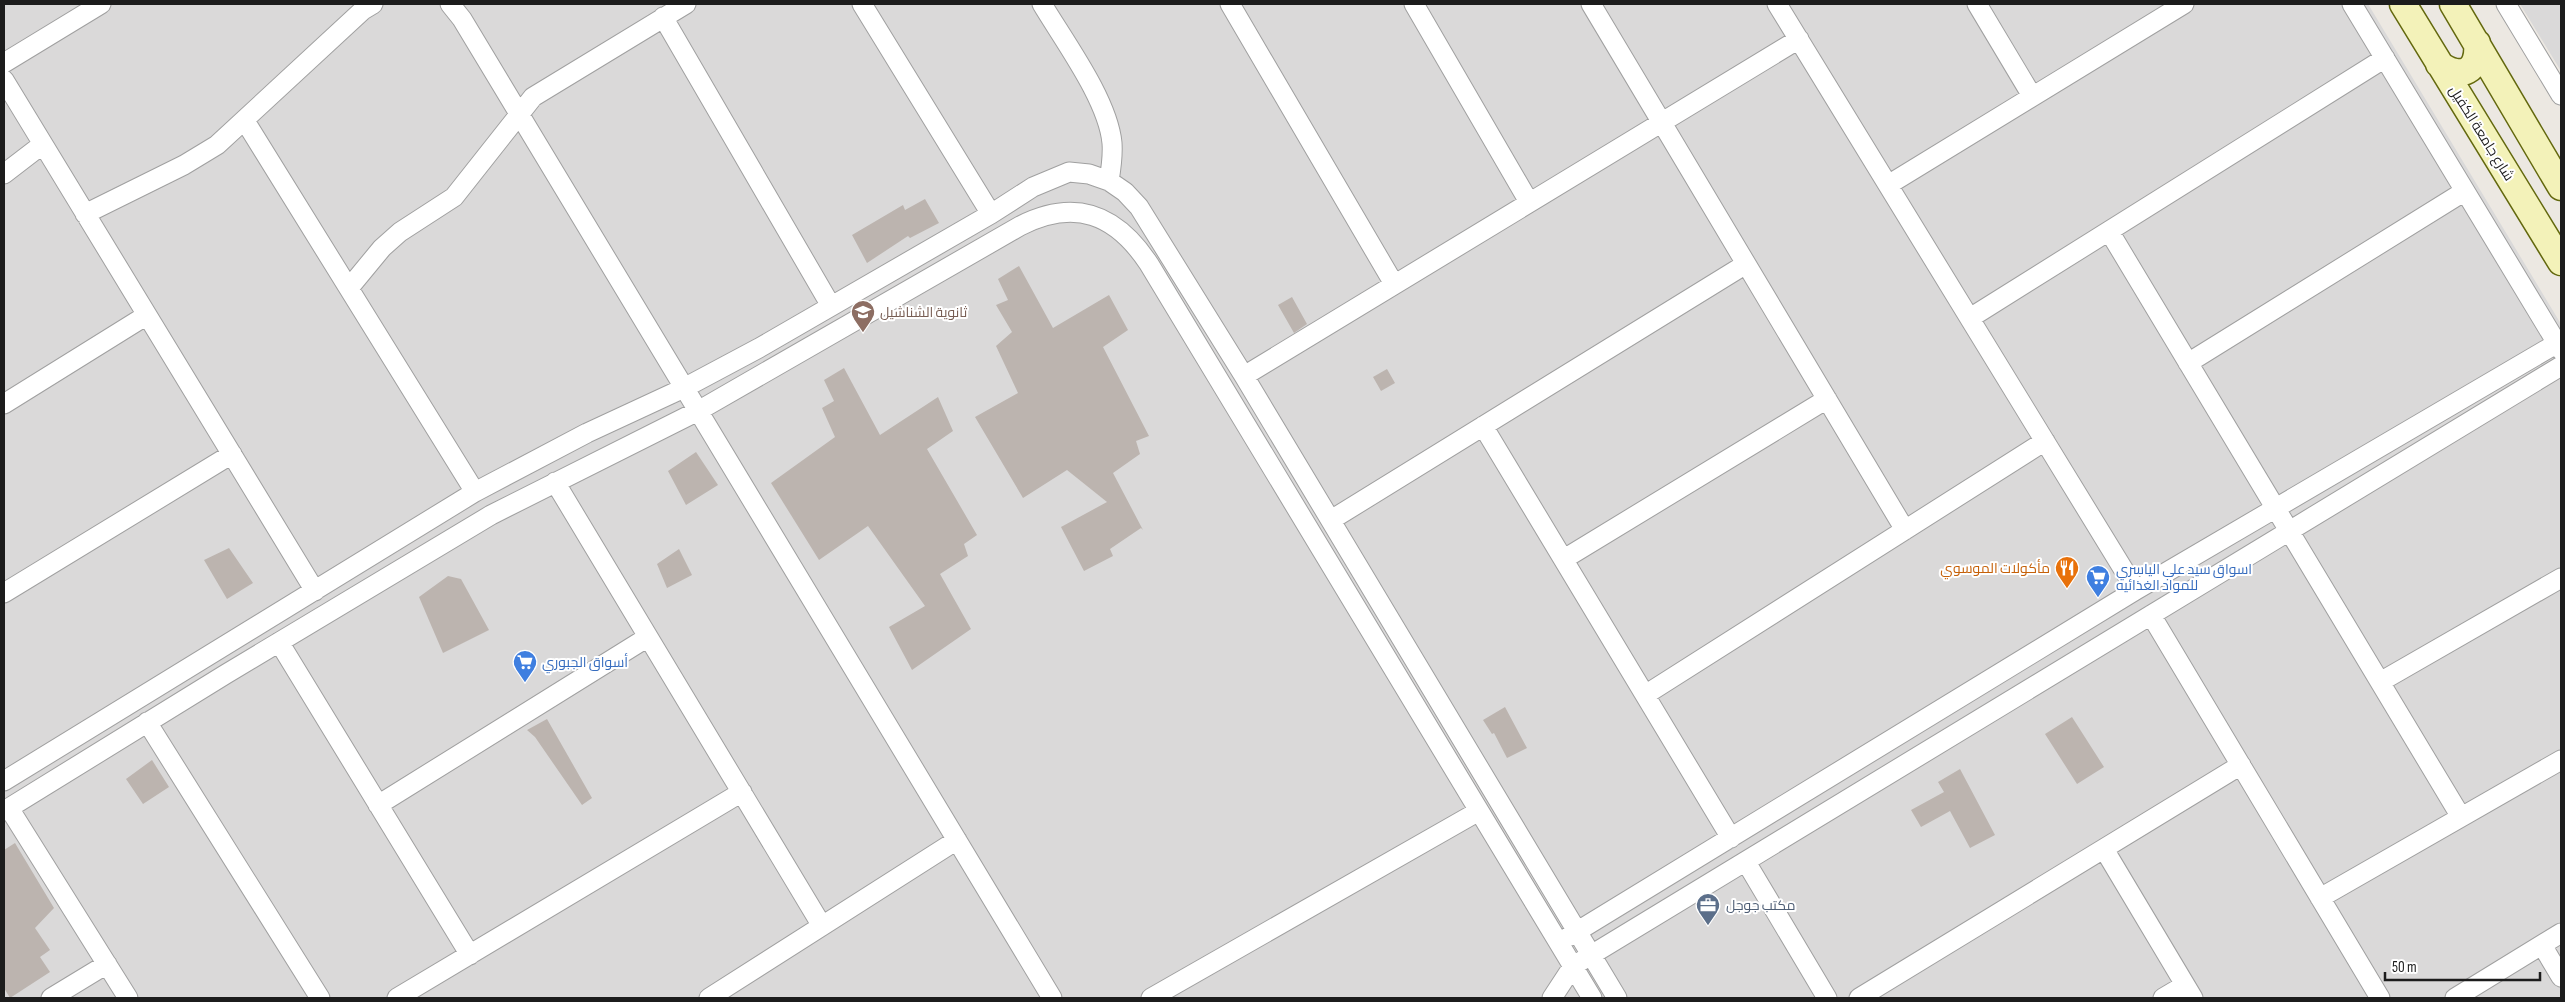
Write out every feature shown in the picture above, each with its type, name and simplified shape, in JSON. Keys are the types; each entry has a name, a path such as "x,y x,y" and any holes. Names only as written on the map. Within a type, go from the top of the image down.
{"main road":[{"name":"شارع جامعة الكفيل","path":"2403,4 2561,262"},
{"path":"2453,4 2561,187"},
{"path":"2439,64 2449,72 2461,73 2472,67 2478,56 2477,43"},
{"path":"2491,146 2492,138 2504,126 2513,124 2528,131"}],"street":[{"path":"4,63 100,4"},
{"path":"85,214 184,165 216,145 311,57 372,4"},
{"path":"450,4 519,114 956,840 1044,995"},
{"path":"348,288 382,248 400,232 454,197 478,170 533,97 686,4"},
{"path":"862,4 990,214"},
{"path":"1042,4 1092,88 1108,124 1112,162 1109,181"},
{"path":"1230,4 1394,284"},
{"path":"1414,4 1530,202"},
{"path":"1591,4 1905,530"},
{"path":"1777,4 2136,590"},
{"path":"1977,4 2032,96"},
{"path":"1888,184 2032,96 2157,11 2184,4"},
{"path":"1558,943 2136,590 2560,345 2464,191 2352,4"},
{"path":"2506,4 2561,95"},
{"path":"663,17 831,306"},
{"path":"1244,376 1799,39"},
{"path":"1970,318 2385,58"},
{"path":"4,80 315,591"},
{"path":"244,121 475,492"},
{"path":"4,174 43,144"},
{"path":"4,781 475,492 587,433 684,388 831,306 1033,187 1069,172 1089,174 1109,181 1125,192 1139,207 1244,376 1617,998"},
{"path":"2188,363 2464,191"},
{"path":"128,998 6,809 436,547 555,482 698,410 1039,216 1060,212 1082,212 1103,219 1121,230 1149,264 1592,998"},
{"path":"2109,231 2461,817"},
{"path":"1331,520 1746,264"},
{"path":"4,404 147,315"},
{"path":"1552,998 1573,966 2561,366"},
{"path":"1564,559 1827,399"},
{"path":"1483,426 1732,838"},
{"path":"1645,694 2045,441"},
{"path":"4,593 232,454"},
{"path":"555,482 822,926"},
{"path":"2380,682 2561,578"},
{"path":"2151,615 2380,998"},
{"path":"378,805 648,637"},
{"path":"279,642 470,955"},
{"path":"147,722 320,998"},
{"path":"2320,898 2561,760"},
{"path":"1860,998 2241,765"},
{"path":"397,998 742,792"},
{"path":"1151,998 1478,812"},
{"path":"709,998 956,840"},
{"path":"2104,849 2189,992 2163,998"},
{"path":"1746,862 1827,998"},
{"path":"2455,998 2561,933"},
{"path":"2542,945 2561,977"},
{"path":"51,998 106,964"}],"shaded area":[{"path":"4,4 2368,4 2561,324 2561,998 4,998"},
{"path":"2520,4 2561,4 2561,71"}],"building":[{"path":"925,199 939,223 910,238 908,236 867,263 852,235 903,205 905,210"},
{"path":"1019,266 1053,328 1109,295 1128,330 1103,347 1149,436 1136,441 1140,454 1113,473 1143,530 1141,528 1110,549 1113,556 1084,571 1061,527 1107,502 1067,470 1023,498 975,417 1018,393 996,346 1012,332 996,305 1008,300 998,279"},
{"path":"1292,297 1307,324 1294,333 1278,305"},
{"path":"844,368 880,435 938,397 953,431 927,449 977,535 964,544 968,556 940,574 971,629 912,670 889,627 925,606 868,526 819,560 771,483 835,437 822,408 834,401 824,380"},
{"path":"1387,369 1395,383 1381,391 1373,377"},
{"path":"696,452 718,485 686,505 668,471"},
{"path":"229,548 253,583 227,599 204,560"},
{"path":"679,549 692,575 667,588 657,564"},
{"path":"448,576 461,579 489,630 443,653 419,597"},
{"path":"1505,707 1527,748 1507,758 1494,733 1492,734 1483,720"},
{"path":"2072,717 2104,767 2077,784 2045,734"},
{"path":"547,719 592,798 582,805 535,737 527,730"},
{"path":"152,760 169,787 143,804 126,779"},
{"path":"1960,769 1995,835 1970,848 1950,811 1921,827 1911,810 1944,792 1938,782"},
{"path":"15,843 54,908 35,928 50,950 40,957 50,972 10,998 4,988 4,850"}],"place":[{"name":"ثانوية الشناشيل","path":"863,333"},
{"name":"مأكولات الموسوي","path":"2067,589"},
{"name":"اسواق سيد علي الياسري للمواد الغذائيه","path":"2098,598"},
{"name":"أسواق الجبوري","path":"525,683"},
{"name":"مكتب جوجل","path":"1708,926"}]}
